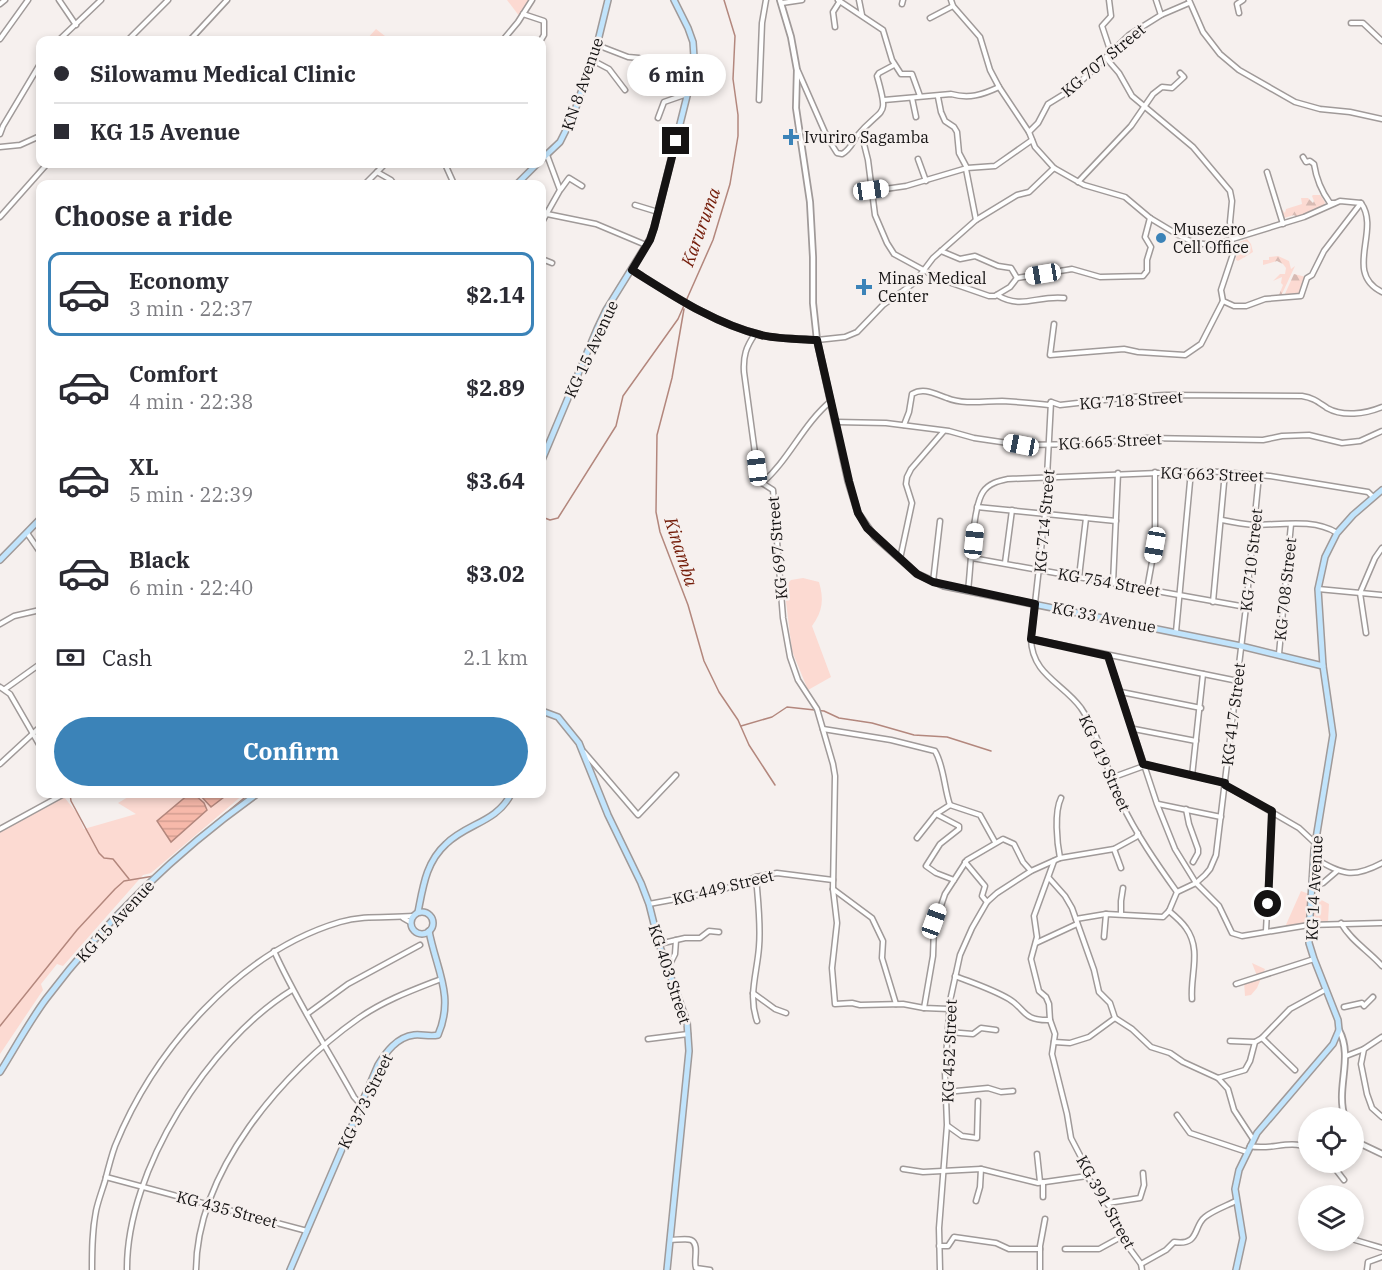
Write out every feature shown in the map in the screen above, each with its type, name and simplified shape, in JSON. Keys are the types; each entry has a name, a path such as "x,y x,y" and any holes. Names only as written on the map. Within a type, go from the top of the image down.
{"main road":[{"name":"KN 8 Avenue","path":"546,155 560,142 566,132 582,92 608,0"},
{"name":"KG 15 Avenue","path":"546,450 606,310 647,245 659,212 693,64 693,42 674,0"},
{"path":"521,180 533,168"},
{"path":"632,270 702,311 755,333 817,340"},
{"name":"KG 33 Avenue","path":"817,340 858,513 875,537 917,574 933,582 968,590 1176,632 1323,666"},
{"name":"KG 14 Avenue","path":"1339,1030 1338,1020 1309,943 1313,858 1333,735 1323,666 1318,589 1325,557 1337,533 1353,515 1382,490"},
{"path":"0,560 36,523"},
{"name":"KG 403 Street","path":"546,713 560,720 582,749 608,815 649,904 659,944 687,1022 689,1034 687,1083 667,1270"},
{"name":"KG 15 Avenue","path":"1,1069 46,1000 102,929 208,831 252,798"},
{"path":"421,912 420,901 428,871 444,846 459,834 496,813 508,798"},
{"path":"421,912 411,919 413,930 426,932 431,939 441,979"},
{"path":"421,912 430,915 433,921 426,932"},
{"name":"KG 373 Street","path":"307,1231 378,1065 387,1051 405,1037 438,1035 447,1005 441,979"},
{"path":"1236,1270 1243,1238 1236,1201 1236,1179 1248,1149 1253,1139 1330,1048 1339,1030"},
{"path":"290,1270 307,1231"}],"street":[{"path":"0,4 5,0"},
{"path":"0,39 28,0"},
{"path":"59,0 76,25"},
{"path":"64,35 101,0"},
{"path":"132,36 168,0"},
{"path":"193,36 227,0"},
{"path":"506,36 532,0"},
{"path":"759,100 762,22 766,0"},
{"path":"802,0 781,2 797,70 827,137 837,153 846,152 861,132 880,114 884,100 877,76 894,65"},
{"path":"859,0 862,16"},
{"path":"951,0 952,6 980,37 990,70 1042,157 1054,168 1078,182 1125,197 1150,219 1180,236 1195,243 1213,245 1283,224 1340,201"},
{"path":"1109,0 1111,16 1102,26 1111,52"},
{"path":"1156,0 1161,15"},
{"path":"1239,13 1236,5 1243,0"},
{"path":"835,27 833,12 839,1 883,30 894,65 901,74 912,74 920,96"},
{"path":"1189,1 1203,32 1225,58 1239,70 1294,102 1320,109 1381,117"},
{"name":"KG 707 Street","path":"1029,132 1038,123 1048,104 1074,88 1129,35 1189,1"},
{"path":"930,18 952,6"},
{"path":"524,14 544,21 543,36"},
{"path":"1351,23 1363,23 1382,41"},
{"path":"597,45 628,57 639,58 642,70"},
{"path":"1054,324 1050,355 1120,349 1185,355 1201,344 1223,301 1221,290 1233,254 1230,222 1232,201 1226,184 1193,147 1128,92 1119,73 1106,58"},
{"path":"592,60 609,69 625,90"},
{"path":"797,70 796,108 810,202 813,303 817,340 845,337 857,332 883,305 914,283 941,251 976,219 1017,195 1029,192 1054,168"},
{"path":"0,134 36,71"},
{"path":"1078,182 1131,126 1143,107 1158,90 1162,87 1172,88 1183,75"},
{"path":"884,100 920,96 938,97 951,94 960,98 976,96 999,87"},
{"path":"658,118 664,102 687,94"},
{"path":"938,97 945,121 957,132 959,153 966,169 976,219"},
{"path":"912,98 916,117"},
{"path":"861,132 868,160 877,221 891,250 897,257 923,271 989,296 997,295 1013,286 1017,278"},
{"path":"0,147 20,145 36,138"},
{"path":"871,190 926,181 966,169 995,166 1032,140"},
{"path":"1303,157 1306,162 1310,161 1314,164 1316,176 1330,203 1340,201 1361,203"},
{"path":"918,159 926,181"},
{"path":"546,160 556,175 560,190"},
{"path":"0,217 43,168"},
{"path":"369,180 381,168"},
{"path":"377,172 391,180"},
{"path":"1267,172 1283,224"},
{"path":"582,186 569,178 547,213 596,224 647,245"},
{"path":"1223,301 1234,306 1246,306 1265,298 1301,296 1307,278 1312,275 1324,251 1361,203"},
{"path":"1361,203 1367,217 1364,268 1367,279 1374,288 1382,292"},
{"path":"635,205 659,212"},
{"path":"1017,278 1072,269 1100,277 1143,276 1147,271 1147,260 1151,247 1145,237 1150,219"},
{"path":"941,251 960,259 973,255 998,266 1011,268 1017,278"},
{"path":"546,261 552,263"},
{"path":"997,295 1013,303 1045,297 1064,298"},
{"name":"KG 697 Street","path":"755,333 745,349 743,360 757,468 762,483 773,490 783,618 790,657 798,680 814,702 823,729"},
{"name":"KG 718 Street","path":"904,425 914,392 932,392 945,398 965,402 1031,402 1049,405 1051,402 1060,405 1166,395 1302,396 1315,399 1326,407 1342,413 1361,413 1382,406"},
{"path":"762,483 831,400"},
{"name":"KG 714 Street","path":"1035,604 1048,477 1051,402"},
{"name":"KG 665 Street","path":"836,422 904,425 1021,445 1087,444 1147,438 1263,440 1282,436 1309,435 1342,443 1360,441 1382,431"},
{"path":"900,559 912,503 907,489 907,477 911,469 944,432"},
{"path":"1176,632 1191,471"},
{"name":"KG 663 Street","path":"977,507 982,493 996,482 1118,473 1191,471 1259,475 1365,492 1373,496"},
{"path":"1147,589 1155,545 1155,472"},
{"path":"1213,602 1225,472"},
{"path":"1113,583 1118,473"},
{"name":"KG 710 Street","path":"1241,646 1259,475"},
{"path":"968,590 977,507 1116,521"},
{"path":"1005,563 1012,510"},
{"path":"1079,577 1086,518"},
{"path":"1222,520 1255,525 1315,525 1332,529 1337,533"},
{"path":"933,582 940,521"},
{"name":"KG 708 Street","path":"1278,654 1291,524"},
{"path":"27,533 36,546"},
{"path":"1366,633 1360,593 1375,558 1382,548"},
{"name":"KG 754 Street","path":"972,558 1246,608"},
{"path":"1318,589 1382,595"},
{"name":"KG 619 Street","path":"1035,604 1031,639 1033,656 1037,665 1071,697 1086,717 1122,802 1138,833 1178,892"},
{"path":"0,624 14,616 36,611"},
{"path":"1031,639 1238,681"},
{"name":"KG 417 Street","path":"1196,883 1214,863 1241,646"},
{"path":"1108,656 1157,804 1175,849 1196,883 1219,906 1232,933 1242,936 1309,925 1382,923"},
{"path":"36,667 2,688 20,710 36,738"},
{"path":"1192,776 1203,674"},
{"path":"1120,692 1201,708"},
{"path":"949,1009 896,1004 835,1004 832,961 837,923 833,889 835,776 823,729 891,740 934,751 939,758 950,805"},
{"path":"1134,729 1196,741"},
{"path":"0,764 36,730"},
{"path":"582,749 638,815 676,774"},
{"path":"1112,778 1144,765 1225,784 1299,828 1315,843"},
{"path":"0,830 57,798"},
{"path":"1060,858 1058,808 1061,798"},
{"path":"1157,804 1221,817"},
{"path":"917,838 936,814 950,805 980,815 995,842"},
{"path":"1186,809 1198,849 1193,862"},
{"path":"1266,931 1272,811"},
{"path":"936,814 959,826 959,829 940,844 926,866 939,875 954,880"},
{"name":"KG 452 Street","path":"940,1270 939,1228 947,1125 949,1009 960,956 987,902 997,893 1031,871 1060,858 1113,849 1136,837 1138,833"},
{"path":"924,1008 933,956 934,921 945,894 964,862 1003,839 1011,841 1031,871"},
{"path":"1113,849 1121,868"},
{"path":"1313,858 1348,874 1381,864"},
{"name":"KG 391 Street","path":"1054,861 1034,914 1037,930 1031,959 1040,991 1049,1004 1050,1020 1055,1034 1052,1054 1071,1138 1084,1163 1087,1176 1107,1203 1121,1237 1141,1264 1142,1270"},
{"path":"964,862 985,886 982,896 987,902"},
{"path":"1311,887 1321,884 1338,871"},
{"name":"KG 449 Street","path":"649,904 719,891 756,877 782,872 833,880"},
{"path":"756,877 760,921 752,1007 757,1021"},
{"path":"1049,878 1065,896 1094,970 1099,992 1110,1002 1115,1018 1132,1029 1151,1047 1170,1053 1183,1062 1218,1078 1228,1089 1234,1110 1253,1139"},
{"path":"1036,943 1076,922 1106,914 1163,917 1178,892 1196,883"},
{"path":"1121,914 1123,888"},
{"path":"833,889 872,918 884,944 882,958 896,1004"},
{"path":"1169,910 1185,927 1193,944 1196,957 1192,999"},
{"path":"1104,937 1106,914"},
{"path":"92,1270 92,1236 96,1210 114,1148 145,1087 180,1036 233,983 274,951 343,921 380,916 411,919"},
{"path":"1341,923 1348,936 1368,950 1382,966"},
{"path":"659,944 700,938 709,931 719,932"},
{"path":"668,968 675,954 676,940"},
{"path":"307,1014 348,984 420,945"},
{"path":"274,951 292,990 354,1097 362,1106"},
{"path":"1236,984 1314,959"},
{"path":"955,975 1010,1000 1020,1011 1030,1017 1050,1020"},
{"path":"196,1270 200,1233 209,1204 224,1171 248,1128 289,1077 324,1045 376,1007 441,979"},
{"path":"127,1270 132,1228 144,1188 168,1130 196,1085 217,1057 279,998 292,990"},
{"path":"1230,1041 1255,1042 1262,1038 1285,1013 1325,990"},
{"path":"753,993 775,1009 786,1013"},
{"path":"1344,1007 1362,1003 1364,1006 1373,997"},
{"path":"1054,1042 1070,1043 1089,1037 1115,1018"},
{"path":"948,1032 973,1034 981,1028 996,1030"},
{"path":"1339,1030 1344,1040 1346,1056 1341,1098 1343,1107"},
{"path":"648,1039 689,1034"},
{"path":"1346,1056 1364,1049 1382,1036"},
{"path":"1262,1038 1295,1070"},
{"path":"1218,1078 1245,1070 1255,1042"},
{"path":"1364,1049 1361,1064 1367,1094 1372,1108 1382,1116"},
{"path":"946,1092 988,1088 1001,1092 1013,1091"},
{"path":"947,1125 962,1136 977,1138 978,1101"},
{"path":"1177,1115 1190,1133 1248,1149 1298,1145"},
{"path":"1364,1145 1382,1154"},
{"path":"1037,1154 1044,1197"},
{"path":"903,1169 943,1172 981,1169 1028,1182 1087,1176"},
{"path":"976,1201 981,1169"},
{"path":"1107,1203 1140,1198 1144,1185 1143,1173"},
{"path":"1339,1173 1344,1180"},
{"name":"KG 435 Street","path":"106,1177 307,1231"},
{"path":"1141,1264 1166,1250 1174,1242 1188,1242 1192,1239 1203,1218 1236,1201"},
{"path":"1040,1270 1040,1249 1045,1219"},
{"path":"939,1246 948,1246 954,1237 996,1243 1009,1249 1040,1249"},
{"path":"1065,1249 1099,1249 1121,1237"},
{"path":"671,1240 694,1242 696,1268 710,1270"},
{"path":"1364,1243 1382,1248"},
{"path":"1367,1270 1368,1262 1382,1257"}],"green space":[{"path":"507,0 531,0 520,17"},
{"path":"376,29 385,36 370,36"},
{"path":"1313,195 1320,195 1325,202 1323,209 1319,207 1316,211 1314,208 1313,213 1306,213 1304,217 1297,218 1294,215 1284,218 1279,206 1285,213 1286,209 1302,204 1301,198 1308,198 1313,203"},
{"path":"1247,239 1253,252 1238,261 1236,260 1237,243"},
{"path":"1278,256 1289,261 1291,269 1295,266 1281,296 1279,295 1283,285 1282,277 1273,281 1280,274 1285,274 1286,268 1277,261 1263,265 1263,260"},
{"path":"1294,274 1306,277 1299,295 1284,296"},
{"path":"803,578 819,582 822,605 812,626 831,677 808,690 792,651 785,593 785,586 791,580"},
{"path":"62,798 65,798 77,813 84,829 136,814 118,803 126,798 239,798 151,873 143,875 63,966 57,964 41,984 43,990 0,1054 0,832"},
{"path":"1301,891 1309,894 1308,923 1285,927"},
{"path":"1312,895 1329,904 1328,922 1310,923"},
{"path":"1252,963 1265,969 1257,988 1251,995 1245,996 1244,982 1257,976"}],"shaded area":[{"path":"184,798 198,798 207,810 171,842 157,821"},
{"path":"203,798 223,798 211,807"}],"waterway":[{"name":"Karuruma","path":"546,518 558,518 616,426 623,396 678,319 713,240 730,184 738,136 738,115 733,79 735,36 724,0"},
{"name":"Kinamba","path":"684,309 672,378 657,435 656,512 660,532 688,605 704,661 719,692 738,720 749,745 775,785"},
{"path":"741,726 772,717 787,707 824,711 839,718 872,723 914,735 947,737 991,751"},
{"path":"71,798 99,853 104,858 113,859 129,879"},
{"path":"214,823 244,798"},
{"path":"0,1026 77,930 115,889 124,881 154,876"}],"place":[{"name":"Ivuriro Sagamba","path":"791,137"},
{"name":"Musezero Cell Office","path":"1161,238"},
{"name":"Minas Medical Center","path":"864,287"}],"route":[{"path":"676,141 650,240 632,270 702,311 739,328 760,335 817,340 849,481 858,513 867,528 925,579 944,586 1035,604 1031,639 1108,656 1134,729 1143,764 1225,783 1272,811 1268,904"}]}
